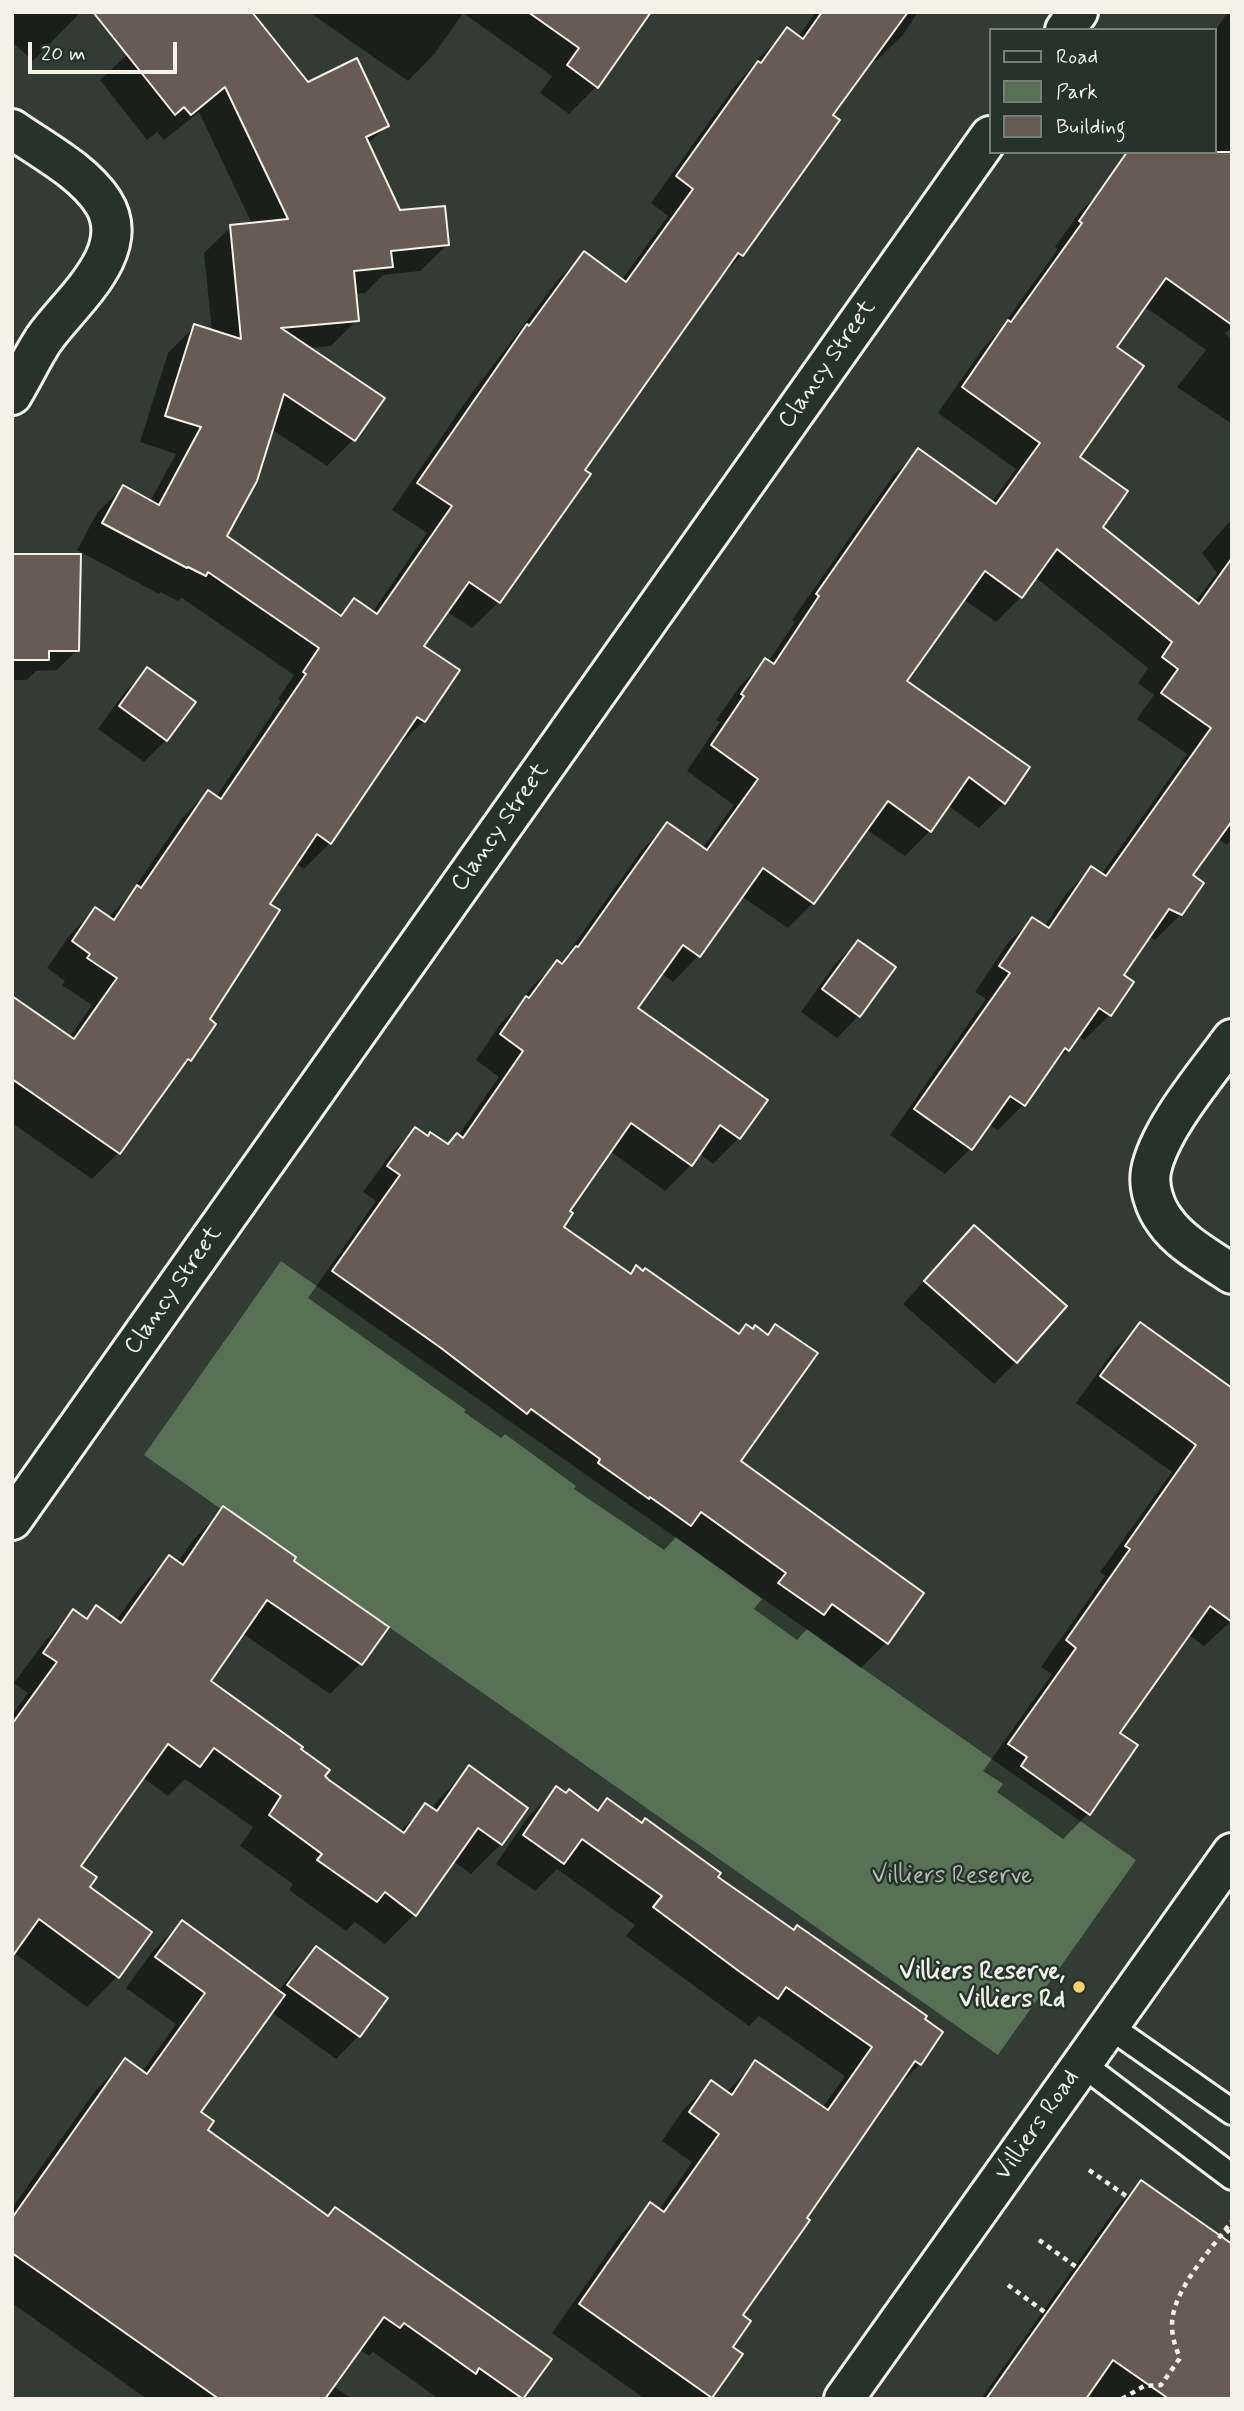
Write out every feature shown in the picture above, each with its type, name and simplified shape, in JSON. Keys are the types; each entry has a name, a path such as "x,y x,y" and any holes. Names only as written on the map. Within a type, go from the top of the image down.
{"street":[{"path":"1066,28 1078,12"},
{"path":"12,129 64,164 86,183 104,203 112,226 109,248 98,272 44,339 12,395"},
{"name":"Clancy Street","path":"12,1520 988,139"},
{"path":"1232,1039 1172,1123 1150,1172 1153,1199 1165,1223 1232,1274"},
{"name":"Villiers Road","path":"845,2398 1232,1853"}],"lane":[{"path":"1109,2026 1232,2112"},
{"path":"1082,2064 1232,2177"}],"path":[{"path":"1089,2170 1129,2198"},
{"path":"1122,2399 1144,2386 1161,2385 1180,2358 1172,2332 1172,2316 1177,2302 1185,2286 1232,2221"},
{"path":"1226,2229 1232,2235"},
{"path":"1038,2240 1079,2269"},
{"path":"1008,2285 1046,2313"}],"green space":[{"name":"Villiers Reserve","path":"281,1261 1136,1860 998,2055 144,1455"}],"building":[{"path":"93,12 252,12 308,82 357,58 389,126 366,137 400,210 445,206 449,245 391,251 393,267 354,271 359,321 281,328 385,398 355,441 284,394 257,481 227,536 341,616 354,598 377,614 452,506 417,483 527,324 529,326 584,251 626,282 693,189 676,176 758,61 761,63 787,27 803,39 822,12 908,12 833,115 840,120 743,256 738,253 585,470 591,474 500,603 469,582 424,646 460,670 425,722 417,717 331,844 317,834 270,904 280,910 210,1019 216,1024 120,1154 12,1079 12,996 74,1039 117,978 87,958 90,954 72,941 95,907 114,920 137,885 141,888 208,790 221,799 306,674 303,672 319,648 208,572 206,576 187,568 102,523 123,485 159,505 201,427 165,416 194,324 241,339 230,225 288,219 225,87 191,115 184,107 175,115"},
{"path":"528,12 651,12 598,88 567,65 579,48"},
{"path":"1232,152 1232,325 1166,278 1117,347 1144,366 1080,457 1128,491 1103,527 1199,604 1232,558 1232,821 1193,875 1204,883 1182,915 1169,909 1124,975 1134,982 1111,1016 1099,1008 1069,1051 1065,1048 1025,1106 1010,1096 972,1150 914,1109 1010,973 999,966 1032,917 1049,928 1091,866 1106,876 1211,728 1161,693 1178,669 1162,657 1172,642 1057,549 1022,598 985,571 907,681 1030,767 1005,804 969,777 931,832 888,801 814,904 763,868 700,957 683,945 638,1008 768,1100 740,1139 720,1125 692,1166 631,1123 570,1211 573,1213 564,1227 631,1274 636,1265 643,1271 645,1268 739,1334 746,1324 753,1329 755,1325 768,1335 775,1324 818,1353 741,1461 924,1593 888,1644 832,1604 824,1615 778,1583 786,1573 701,1512 691,1526 650,1497 649,1499 598,1463 600,1459 531,1409 527,1414 441,1348 332,1271 400,1175 387,1166 415,1127 428,1136 430,1132 448,1144 457,1133 463,1138 523,1051 500,1034 526,996 529,998 557,960 562,964 576,946 578,947 667,822 707,850 758,779 711,745 744,696 741,694 765,658 774,664 819,596 816,594 918,448 996,504 1040,443 962,387 1008,320 1011,322 1082,223 1079,221 1126,154"},
{"path":"12,554 81,554 79,651 49,651 49,660 12,660"},
{"path":"147,667 196,702 167,741 119,706"},
{"path":"858,940 896,967 860,1017 822,989"},
{"path":"974,1225 1067,1306 1017,1363 924,1281"},
{"path":"1140,1322 1232,1388 1232,1622 1210,1606 1120,1733 1138,1745 1090,1815 1021,1766 1027,1757 1008,1744 1076,1648 1066,1640 1130,1549 1125,1546 1196,1445 1100,1376"},
{"path":"223,1506 296,1557 294,1561 389,1627 362,1665 267,1600 211,1681 303,1747 301,1749 330,1770 325,1776 329,1780 404,1833 425,1803 437,1811 469,1765 528,1808 502,1845 478,1828 416,1916 385,1892 377,1902 317,1860 322,1854 269,1815 281,1796 214,1748 200,1767 168,1744 81,1866 97,1877 90,1887 152,1932 119,1978 39,1919 12,1957 12,1724 57,1662 43,1653 73,1609 87,1619 96,1605 121,1623 169,1555 183,1565"},
{"path":"556,1786 566,1793 569,1789 598,1811 607,1798 642,1823 645,1818 721,1873 718,1877 794,1930 797,1925 927,2016 925,2019 943,2032 921,2065 915,2061 807,2218 810,2220 743,2315 751,2321 733,2347 743,2354 712,2398 579,2304 650,2202 664,2212 719,2134 689,2112 711,2080 732,2095 755,2060 828,2110 872,2047 786,1987 778,1999 740,1972 653,1907 662,1896 582,1839 564,1864 523,1835"},
{"path":"182,1920 285,1995 201,2112 214,2121 208,2130 328,2216 335,2207 552,2359 523,2399 479,2368 476,2374 404,2323 400,2328 384,2317 325,2399 219,2399 12,2253 12,2218 125,2058 147,2074 205,1993 155,1957"},
{"path":"316,1946 388,1998 360,2037 287,1985"},
{"path":"1141,2180 1232,2244 1232,2399 1169,2399 1113,2360 1086,2399 986,2399"}],"place":[{"name":"Villiers Reserve, Villiers Rd","path":"1079,1987"}]}
